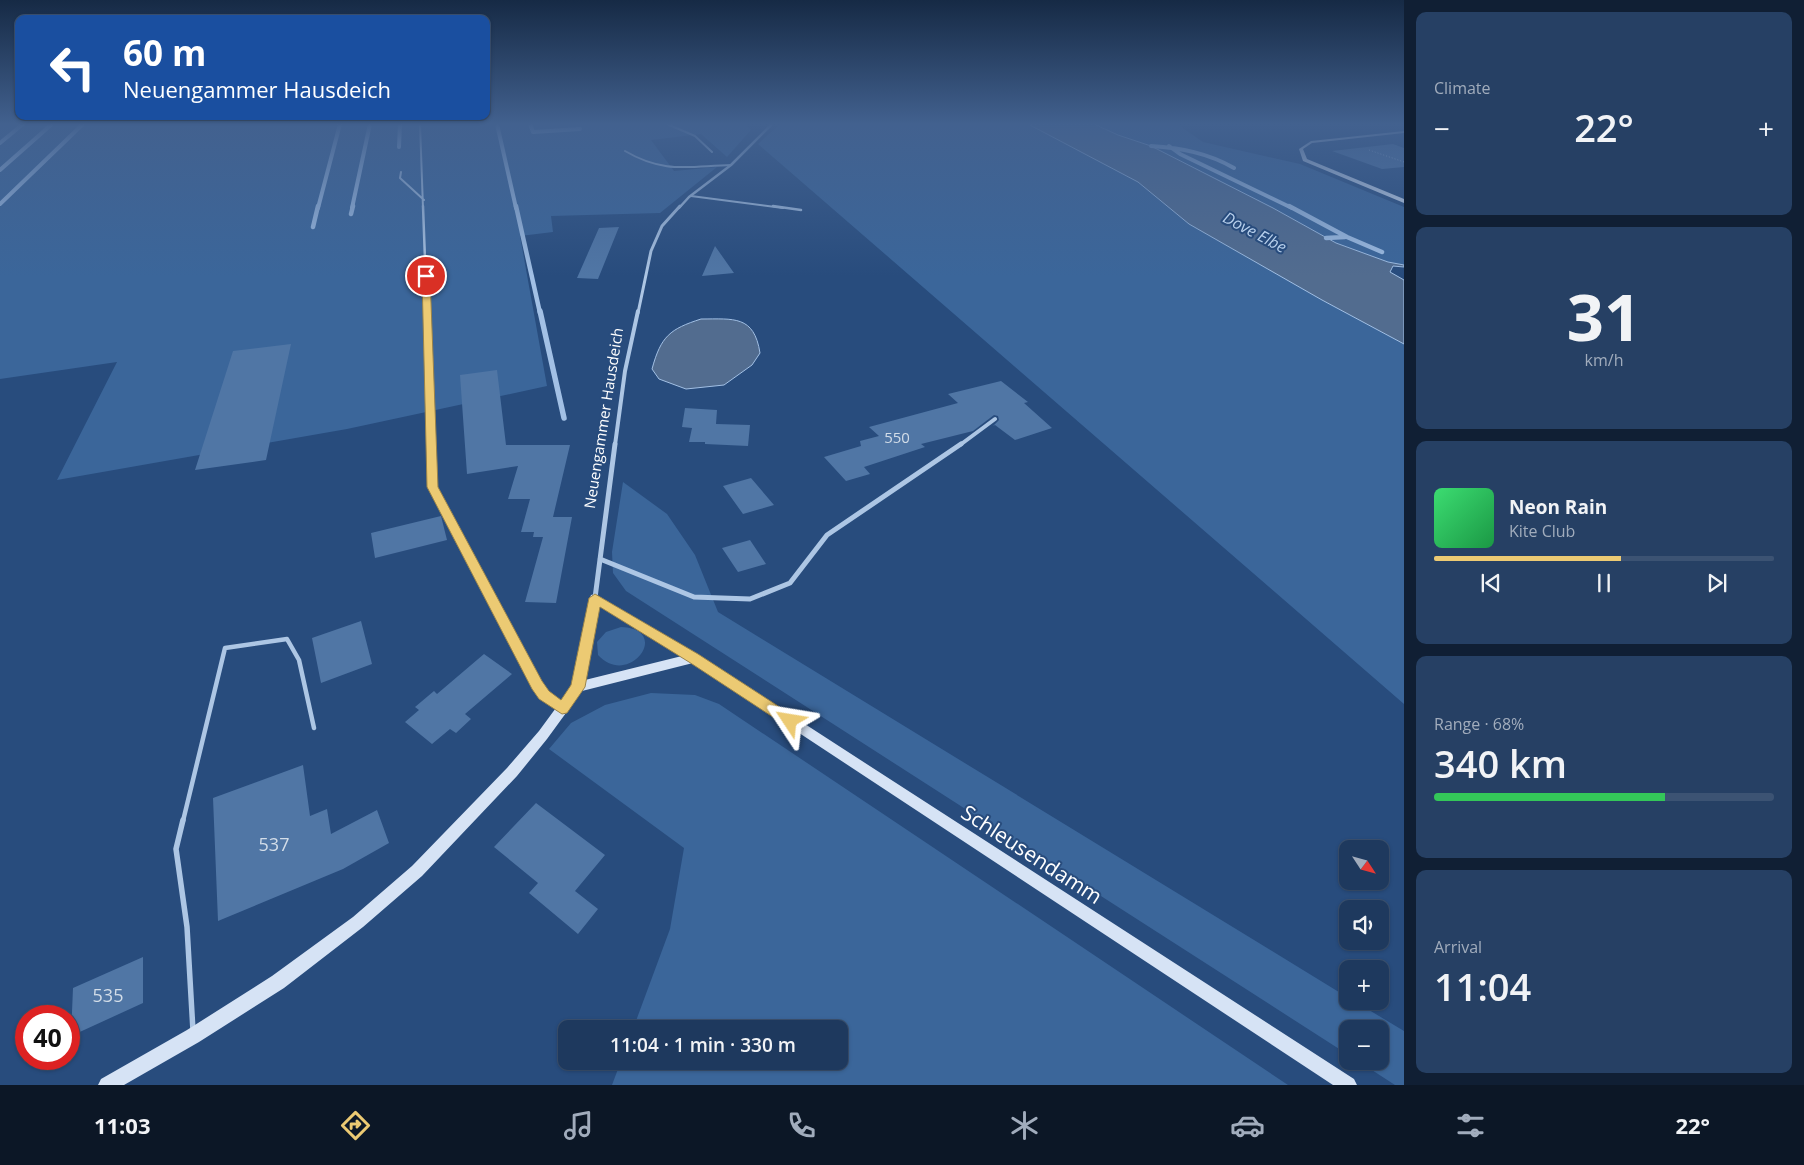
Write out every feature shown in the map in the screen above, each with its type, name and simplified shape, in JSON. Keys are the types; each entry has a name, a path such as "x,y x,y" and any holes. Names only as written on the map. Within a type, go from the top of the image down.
{"street":[{"name":"Neuengammer Hausdeich","path":"107,1085 193,1036 285,977 358,922 417,871 512,772 578,687 595,598 625,371 651,251 662,226 691,196 719,175"},
{"path":"1340,175 1404,201"},
{"path":"600,559 694,597 750,599 790,583 827,535 935,463 995,419"},
{"name":"Schleusendamm","path":"595,598 694,658 1348,1085"},
{"path":"578,687 694,658"}],"lane":[{"path":"401,175 400,178 424,200"},
{"path":"423,175 433,487 537,685 544,695 562,708"},
{"path":"691,196 801,210"},
{"path":"193,1036 187,927 176,850 225,648 287,639 299,660 314,728"}],"shaded area":[{"path":"0,175 708,175 660,213 551,216 553,232 520,236 547,386 347,429 57,480 117,362 0,379"},
{"path":"793,175 1124,175 1138,182 1189,224 1322,300 1404,344 1404,704"},
{"path":"1207,175 1326,175 1404,207 1404,265 1388,262 1336,243"},
{"path":"623,482 667,514 695,555 718,612 1339,992 1339,1010 1369,1010 1386,1020 1339,1020 1339,1049 626,591 613,573 612,552"},
{"path":"621,627 636,630 644,637 645,646 641,654 633,662 622,665 610,664 598,655 597,642 606,632"},
{"path":"651,693 695,695 719,704 1288,1085 612,1085 618,1070 848,1070 848,1020 636,1020 670,929 684,848 549,749 571,723 605,705"},
{"path":"1389,1022 1404,1031 1404,1085 1395,1085 1372,1070 1389,1070"}],"water":[{"name":"Dove Elbe","path":"1124,175 1207,175 1336,243 1388,262 1404,265 1404,267 1393,266 1390,272 1404,280 1404,344 1322,300 1189,224 1138,182"},
{"path":"701,319 733,320 747,326 753,332 760,353 752,365 724,385 686,389 659,379 652,369 663,341 668,335 682,326"}],"building":[{"path":"619,227 598,279 577,278 599,228"},
{"path":"715,246 734,273 702,276"},
{"path":"291,344 266,460 195,470 233,351"},
{"path":"497,370 506,445 570,445 553,517 572,517 556,603 525,602 543,537 533,537 534,532 521,532 530,499 508,499 518,466 467,474 460,375"},
{"path":"1001,381 1028,402 1024,403 1052,428 1015,440 995,425 993,426 999,420 998,416 994,415 973,431 921,444 925,447 864,467 870,474 846,481 824,457 861,446 860,441 879,436 869,427 958,403 948,394"},
{"path":"685,408 717,410 716,424 750,425 748,446 689,442 692,428 682,427"},
{"path":"751,478 774,505 743,514 723,486"},
{"path":"441,516 447,540 375,558 371,533"},
{"path":"750,540 766,564 738,572 722,548"},
{"path":"361,621 372,664 321,683 312,638"},
{"path":"484,654 512,674 465,714 471,719 456,733 450,729 432,744 405,722 419,710 415,707 434,691 437,694"},
{"path":"303,765 310,816 327,809 331,834 377,810 389,843 343,869 218,921 213,798"},
{"path":"536,803 605,855 575,891 598,909 578,934 529,893 538,883 494,847"},
{"path":"143,957 143,1003 80,1032 80,1005 72,1005 73,988"}],"waterway":[{"path":"0,204 30,175"},
{"path":"318,208 327,175"},
{"path":"352,208 359,175"},
{"path":"508,175 516,208"},
{"path":"1223,175 1292,208"},
{"path":"313,227 318,206"},
{"path":"351,214 353,206"},
{"path":"516,206 540,313"},
{"path":"1289,206 1347,237 1382,252"},
{"path":"1326,238 1345,237"},
{"path":"540,311 564,418"}],"route":[{"path":"426,276 433,487 544,695 562,708 578,687 595,598 694,658 790,721"}]}
